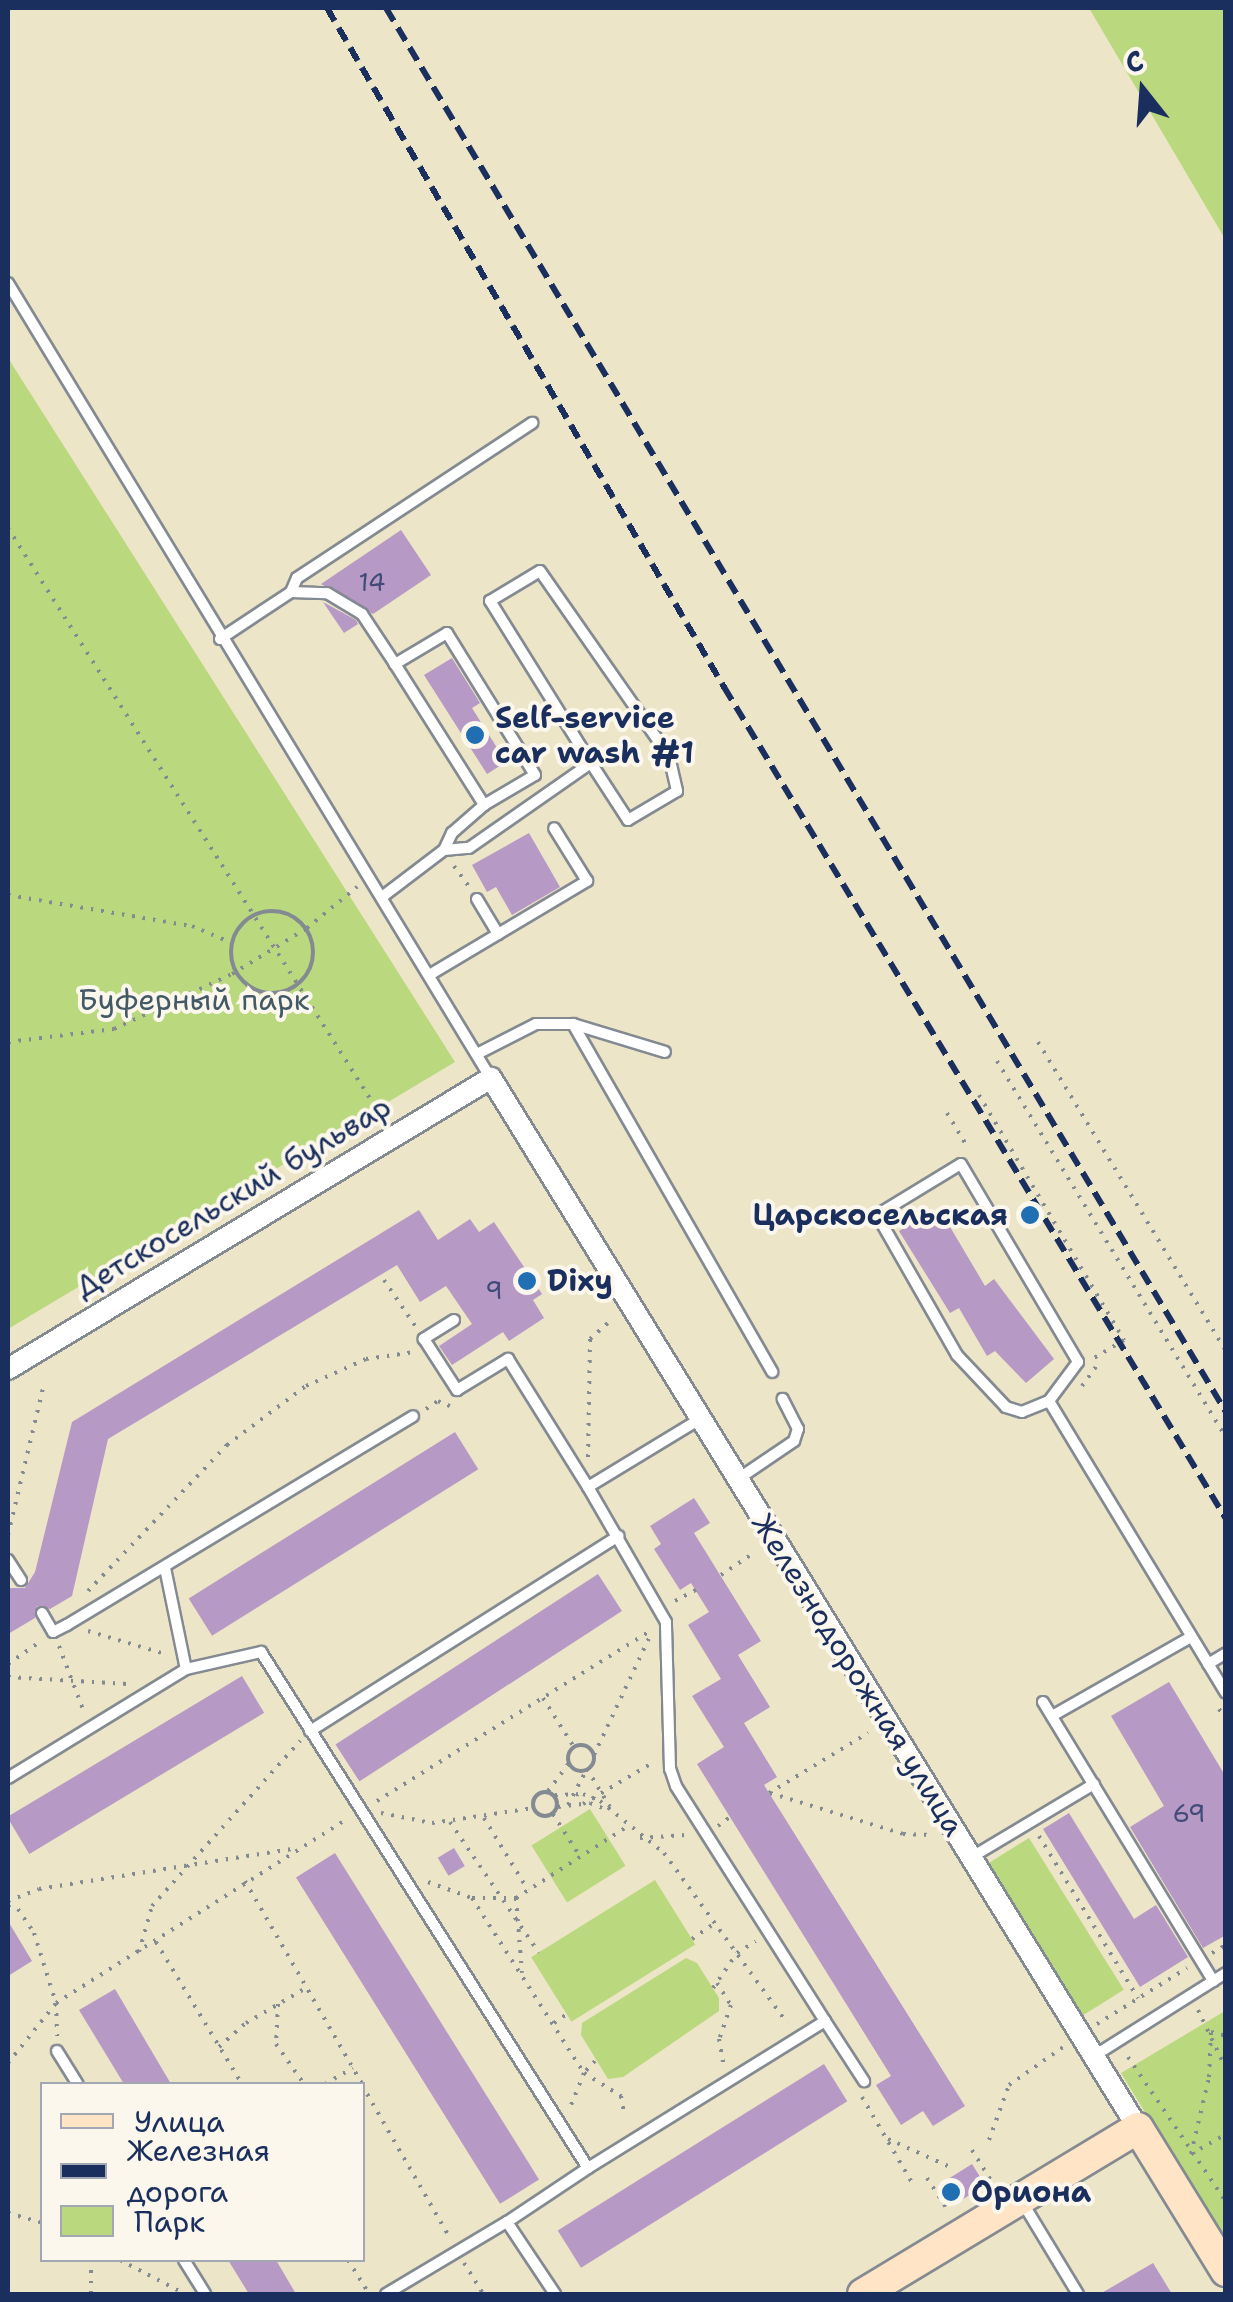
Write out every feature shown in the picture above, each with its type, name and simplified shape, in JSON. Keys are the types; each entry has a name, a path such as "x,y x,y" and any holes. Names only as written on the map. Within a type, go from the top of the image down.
{"street":[{"name":"Детскосельский бульвар","path":"8,1369 491,1078"},
{"name":"Железнодорожная улица","path":"491,1078 971,1857 1072,2041 1093,2056 1226,2271"},
{"path":"863,2294 1138,2128"}],"lane":[{"path":"8,283 220,639 431,974 491,1078"},
{"path":"291,592 296,578 532,423"},
{"path":"540,571 669,756 676,791 628,820 592,763 490,601 540,571"},
{"path":"220,639 291,592 327,593 362,614 484,806"},
{"path":"382,897 444,850 452,833 484,806 535,775 447,633 395,664"},
{"path":"444,850 469,848 592,763"},
{"path":"431,974 586,881 554,828"},
{"path":"477,899 498,934"},
{"path":"477,1054 536,1024 573,1024 666,1052"},
{"path":"573,1024 772,1372"},
{"path":"961,1164 1074,1349 1072,1377 1049,1401 1014,1412 982,1381 958,1355 876,1216 961,1164"},
{"path":"454,1320 424,1339 457,1390 508,1360 660,1604 666,1622 670,1752 676,1786 861,2086"},
{"path":"737,1479 794,1441 798,1429 783,1399"},
{"path":"1049,1401 1226,1692"},
{"path":"42,1614 53,1632 67,1625 413,1416"},
{"path":"588,1487 700,1418"},
{"path":"310,1730 618,1536"},
{"path":"8,1560 20,1580"},
{"path":"164,1568 185,1664"},
{"path":"1052,1716 1191,1636"},
{"path":"8,1778 159,1686 185,1664 261,1652 588,2168"},
{"path":"1208,1664 1226,1653"},
{"path":"1043,1702 1213,1981"},
{"path":"971,1857 1094,1784"},
{"path":"1093,2056 1226,1974"},
{"path":"386,2294 824,2021"},
{"path":"57,2051 77,2082"},
{"path":"1020,2200 1078,2294"},
{"path":"507,2222 555,2294"},
{"path":"185,2262 205,2294"}],"path":[{"path":"8,528 256,910 275,948 394,1136"},
{"path":"444,850 477,899"},
{"path":"8,1042 114,1028 232,974 307,928 369,877"},
{"path":"8,895 192,926 232,943"},
{"path":"256,910 281,910 307,928 313,954 299,987"},
{"path":"232,974 232,943 256,910"},
{"path":"232,974 260,994 299,987"},
{"path":"1038,1042 1226,1351"},
{"path":"997,1061 1226,1438"},
{"path":"979,1096 1124,1340 1094,1358"},
{"path":"384,1280 424,1339"},
{"path":"588,1487 590,1338 610,1320"},
{"path":"84,1596 227,1445 306,1386 366,1359 432,1350"},
{"path":"8,1535 44,1384"},
{"path":"720,1575 754,1553"},
{"path":"660,1604 696,1590"},
{"path":"67,1625 185,1664"},
{"path":"8,2063 56,2003 298,1848 652,1630 568,1805"},
{"path":"8,1664 53,1632 90,1728"},
{"path":"8,1677 159,1686"},
{"path":"543,1698 574,1747"},
{"path":"139,1952 152,1906 184,1864 310,1730"},
{"path":"868,1732 769,1793 903,1834 931,1834"},
{"path":"574,1747 586,1746 594,1755"},
{"path":"534,1808 537,1795 548,1791 569,1762 574,1747"},
{"path":"583,1804 670,1752"},
{"path":"569,1762 587,1769 612,1812"},
{"path":"548,1791 593,1798 686,1875 799,2037"},
{"path":"553,1814 557,1807 555,1795"},
{"path":"557,1807 583,1804 612,1812"},
{"path":"362,1810 450,1822 534,1808 553,1814 579,1855"},
{"path":"484,1818 528,1890"},
{"path":"450,1822 467,1838 498,1900 538,1953"},
{"path":"424,1880 472,1898 516,1898 628,1826"},
{"path":"1034,1828 1138,1998"},
{"path":"640,1838 706,1833"},
{"path":"8,1904 184,1864 298,1848"},
{"path":"246,1881 360,2082"},
{"path":"472,1898 584,2073 622,2096 624,2113"},
{"path":"516,1898 523,1976"},
{"path":"8,1904 18,1909 34,1933 56,2003 57,2051"},
{"path":"692,1939 716,1922"},
{"path":"730,2080 720,2040 730,2004 715,1986 737,1953 769,1933"},
{"path":"156,1942 241,2082"},
{"path":"989,2140 1009,2085 1138,1998 1226,1945"},
{"path":"1176,1975 1211,2032 1226,2069"},
{"path":"219,2047 307,1988"},
{"path":"278,2004 276,2044 303,2082"},
{"path":"553,2024 567,2014"},
{"path":"1211,2032 1226,2036"},
{"path":"1190,2154 1210,2077 1211,2032"},
{"path":"1128,2057 1226,2202"},
{"path":"560,2124 584,2073 595,2061"},
{"path":"329,2082 352,2068"},
{"path":"861,2086 914,2186"},
{"path":"365,2090 484,2294"},
{"path":"1190,2154 1226,2134"},
{"path":"888,2139 948,2166"},
{"path":"972,2150 993,2184 978,2194"},
{"path":"928,2178 949,2212 964,2203"},
{"path":"8,2213 40,2223"},
{"path":"90,2294 91,2262"},
{"path":"124,2262 184,2294"},
{"path":"349,2262 369,2294"}],"green space":[{"path":"1089,8 1225,8 1225,239"},
{"name":"Буферный парк","path":"8,358 455,1062 8,1329"},
{"path":"590,1809 626,1866 567,1902 531,1846"},
{"path":"1029,1838 1124,1990 1080,2017 985,1866"},
{"path":"655,1880 695,1944 571,2022 531,1957"},
{"path":"686,1958 697,1963 719,1998 719,2011 623,2077 608,2079 581,2035 582,2023"},
{"path":"1225,2011 1225,2243 1121,2073"}],"building":[{"path":"401,530 431,575 373,614 321,584"},
{"path":"323,602 356,620 358,624 344,633"},
{"name":"Self-service car wash #1","path":"452,658 480,703 472,708 506,762 487,774 424,675"},
{"path":"529,833 560,887 512,915 496,887 487,892 472,865"},
{"path":"419,1210 438,1240 470,1219 479,1232 494,1222 542,1294 533,1300 544,1318 509,1341 503,1332 452,1365 439,1346 472,1324 446,1286 420,1302 397,1265 108,1439 72,1596 50,1609 37,1606 35,1618 8,1634 8,1588 25,1588 35,1572 72,1422"},
{"path":"943,1215 985,1286 994,1279 1054,1359 1026,1383 995,1351 987,1356 959,1308 950,1313 899,1231 925,1216 929,1223"},
{"path":"455,1432 478,1469 212,1636 189,1598"},
{"path":"694,1498 710,1523 694,1533 761,1641 738,1655 770,1707 744,1723 777,1777 764,1785 965,2106 933,2126 923,2111 901,2125 876,2085 891,2076 697,1764 724,1747 692,1696 721,1679 688,1625 709,1612 691,1583 680,1590 654,1549 661,1544 650,1526"},
{"path":"598,1574 622,1611 359,1781 335,1744"},
{"path":"242,1676 264,1713 29,1854 8,1817"},
{"path":"1169,1682 1226,1777 1226,1935 1203,1948 1130,1827 1164,1806 1111,1716"},
{"path":"1069,1813 1134,1919 1156,1905 1188,1957 1140,1987 1043,1829"},
{"path":"454,1848 465,1866 449,1876 438,1858"},
{"path":"335,1853 539,2179 500,2204 296,1877"},
{"path":"8,1921 32,1961 8,1976"},
{"path":"115,1989 170,2082 123,2082 79,2010"},
{"path":"824,2064 847,2101 581,2268 558,2230"},
{"path":"972,2164 985,2185 952,2206 939,2185"},
{"path":"229,2262 277,2262 296,2294 249,2294"},
{"path":"1153,2263 1172,2294 1100,2294"}],"railway":[{"path":"327,8 724,687 1226,1519"},
{"path":"386,8 1226,1412"}],"place":[{"name":"Self-service car wash #1","path":"475,735"},
{"name":"Царскосельская","path":"1030,1215"},
{"name":"Dixy","path":"527,1281"},
{"name":"Ориона","path":"951,2192"}]}
